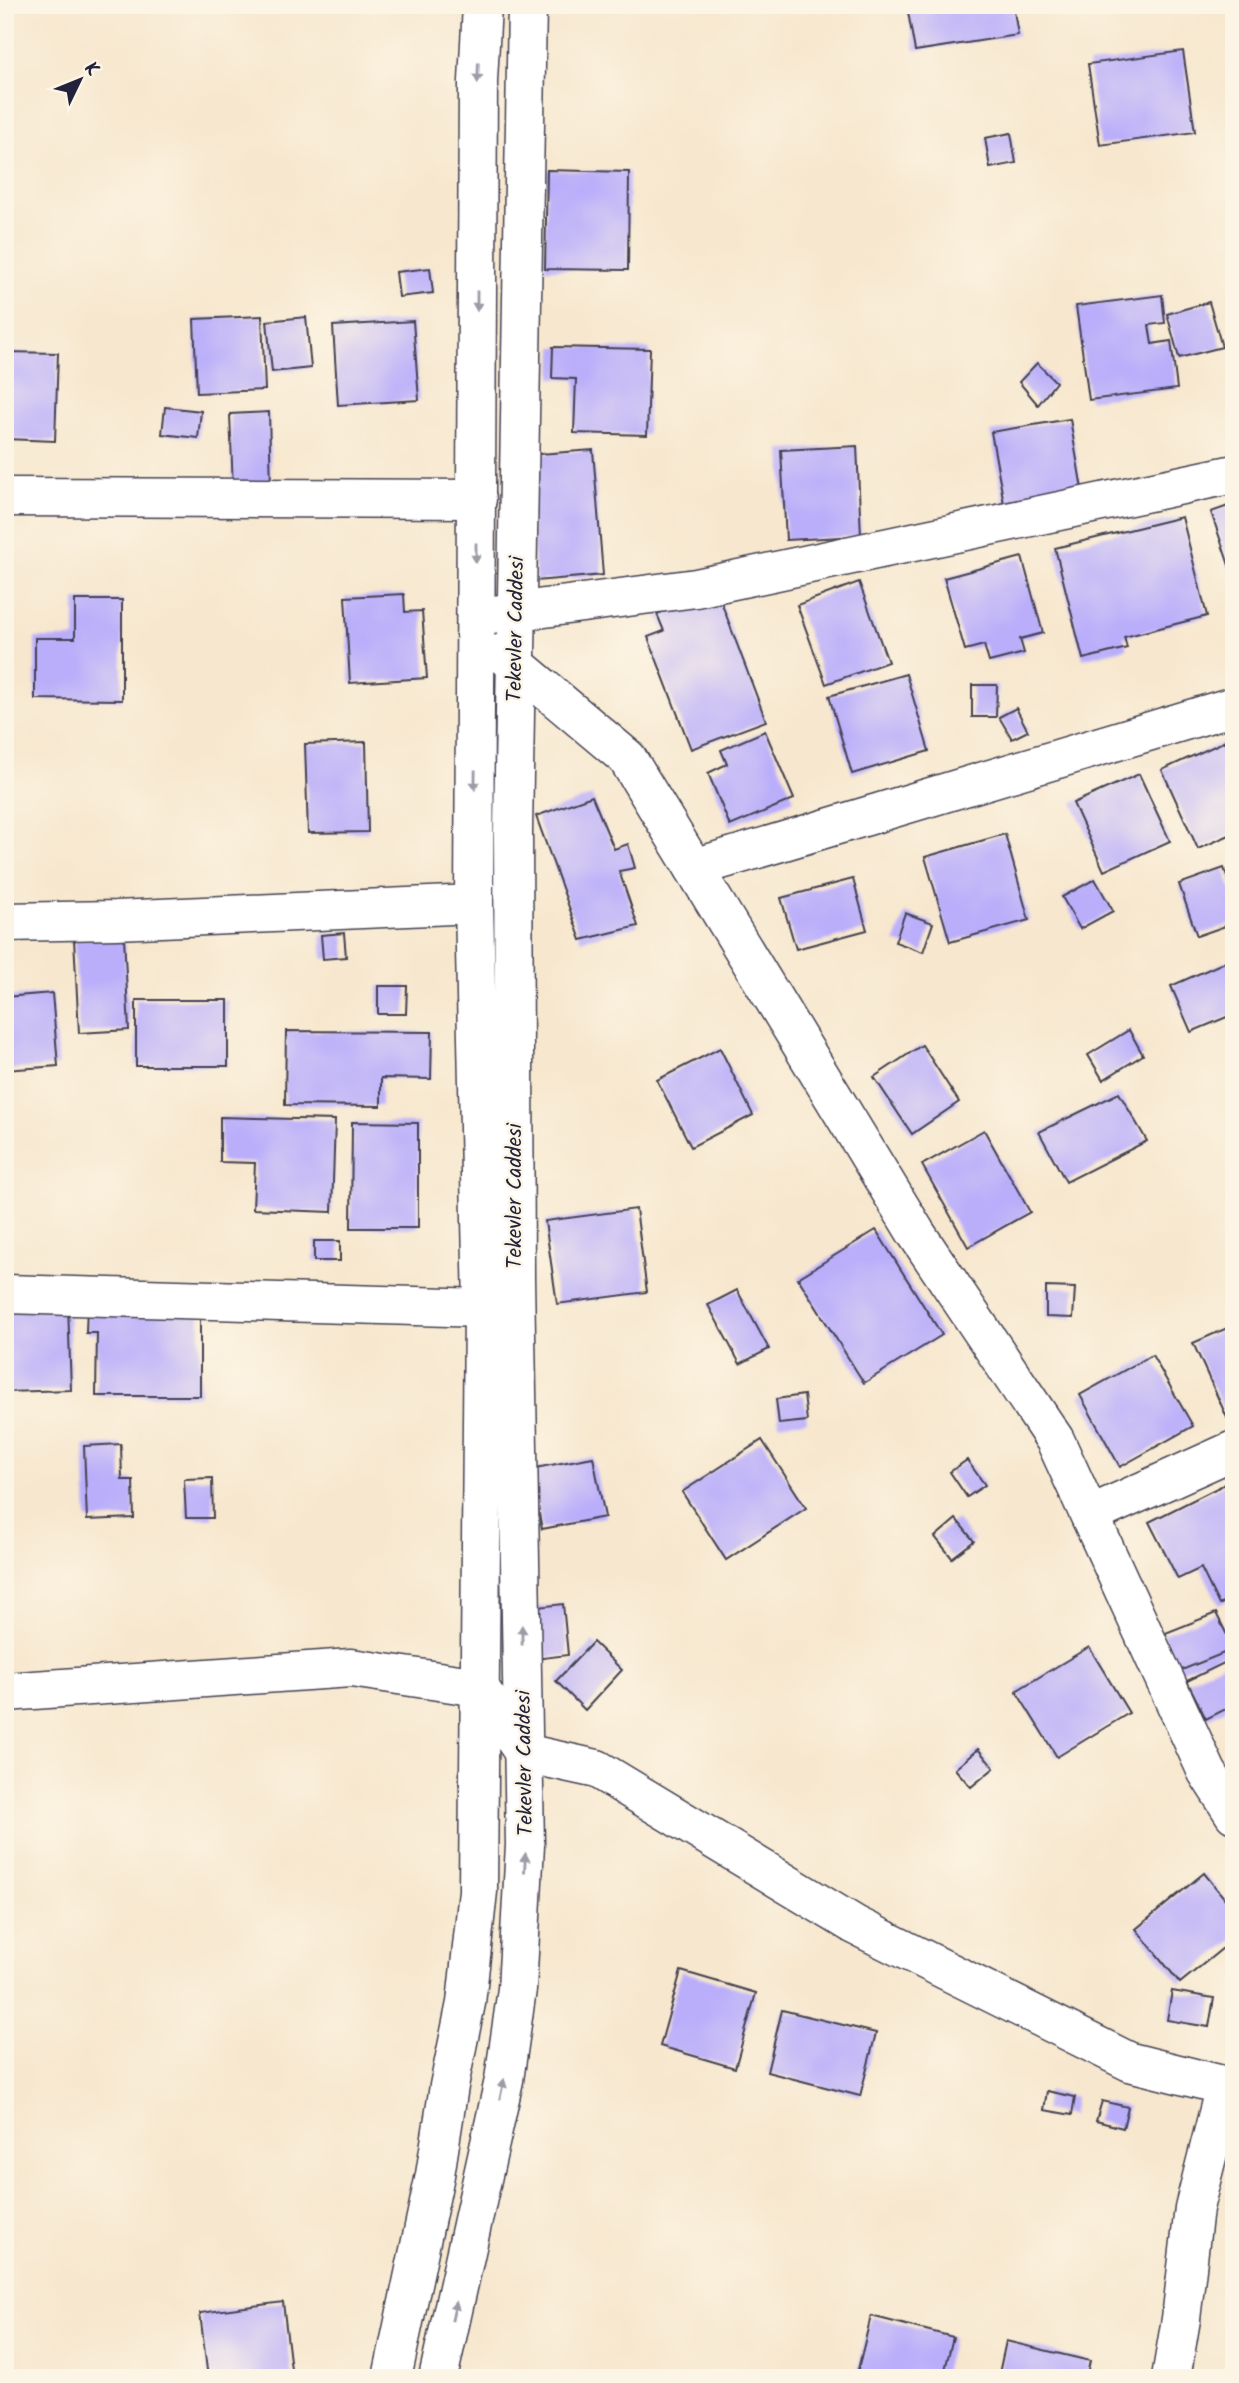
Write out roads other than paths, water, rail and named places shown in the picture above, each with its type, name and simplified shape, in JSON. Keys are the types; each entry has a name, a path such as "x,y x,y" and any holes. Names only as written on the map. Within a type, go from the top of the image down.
{"street":[{"path":"392,2378 435,2175 466,2003 478,1891 483,1308 474,904 478,80 482,5"},
{"name":"Tekevler Caddesi","path":"438,2378 504,2080 517,1989 525,1845 514,1278 513,832 527,5"},
{"path":"476,625 515,614 696,588 1234,474"},
{"path":"5,497 477,499"},
{"path":"476,625 515,663 627,758 916,1233 1055,1440 1207,1772 1234,1814"},
{"path":"694,868 1234,706"},
{"path":"5,922 116,920 474,904"},
{"path":"5,1294 483,1308"},
{"path":"1090,1515 1234,1450"},
{"path":"5,1692 351,1668 479,1687 524,1753 597,1769 855,1925 1130,2062 1230,2087 1195,2208 1171,2378"}]}
